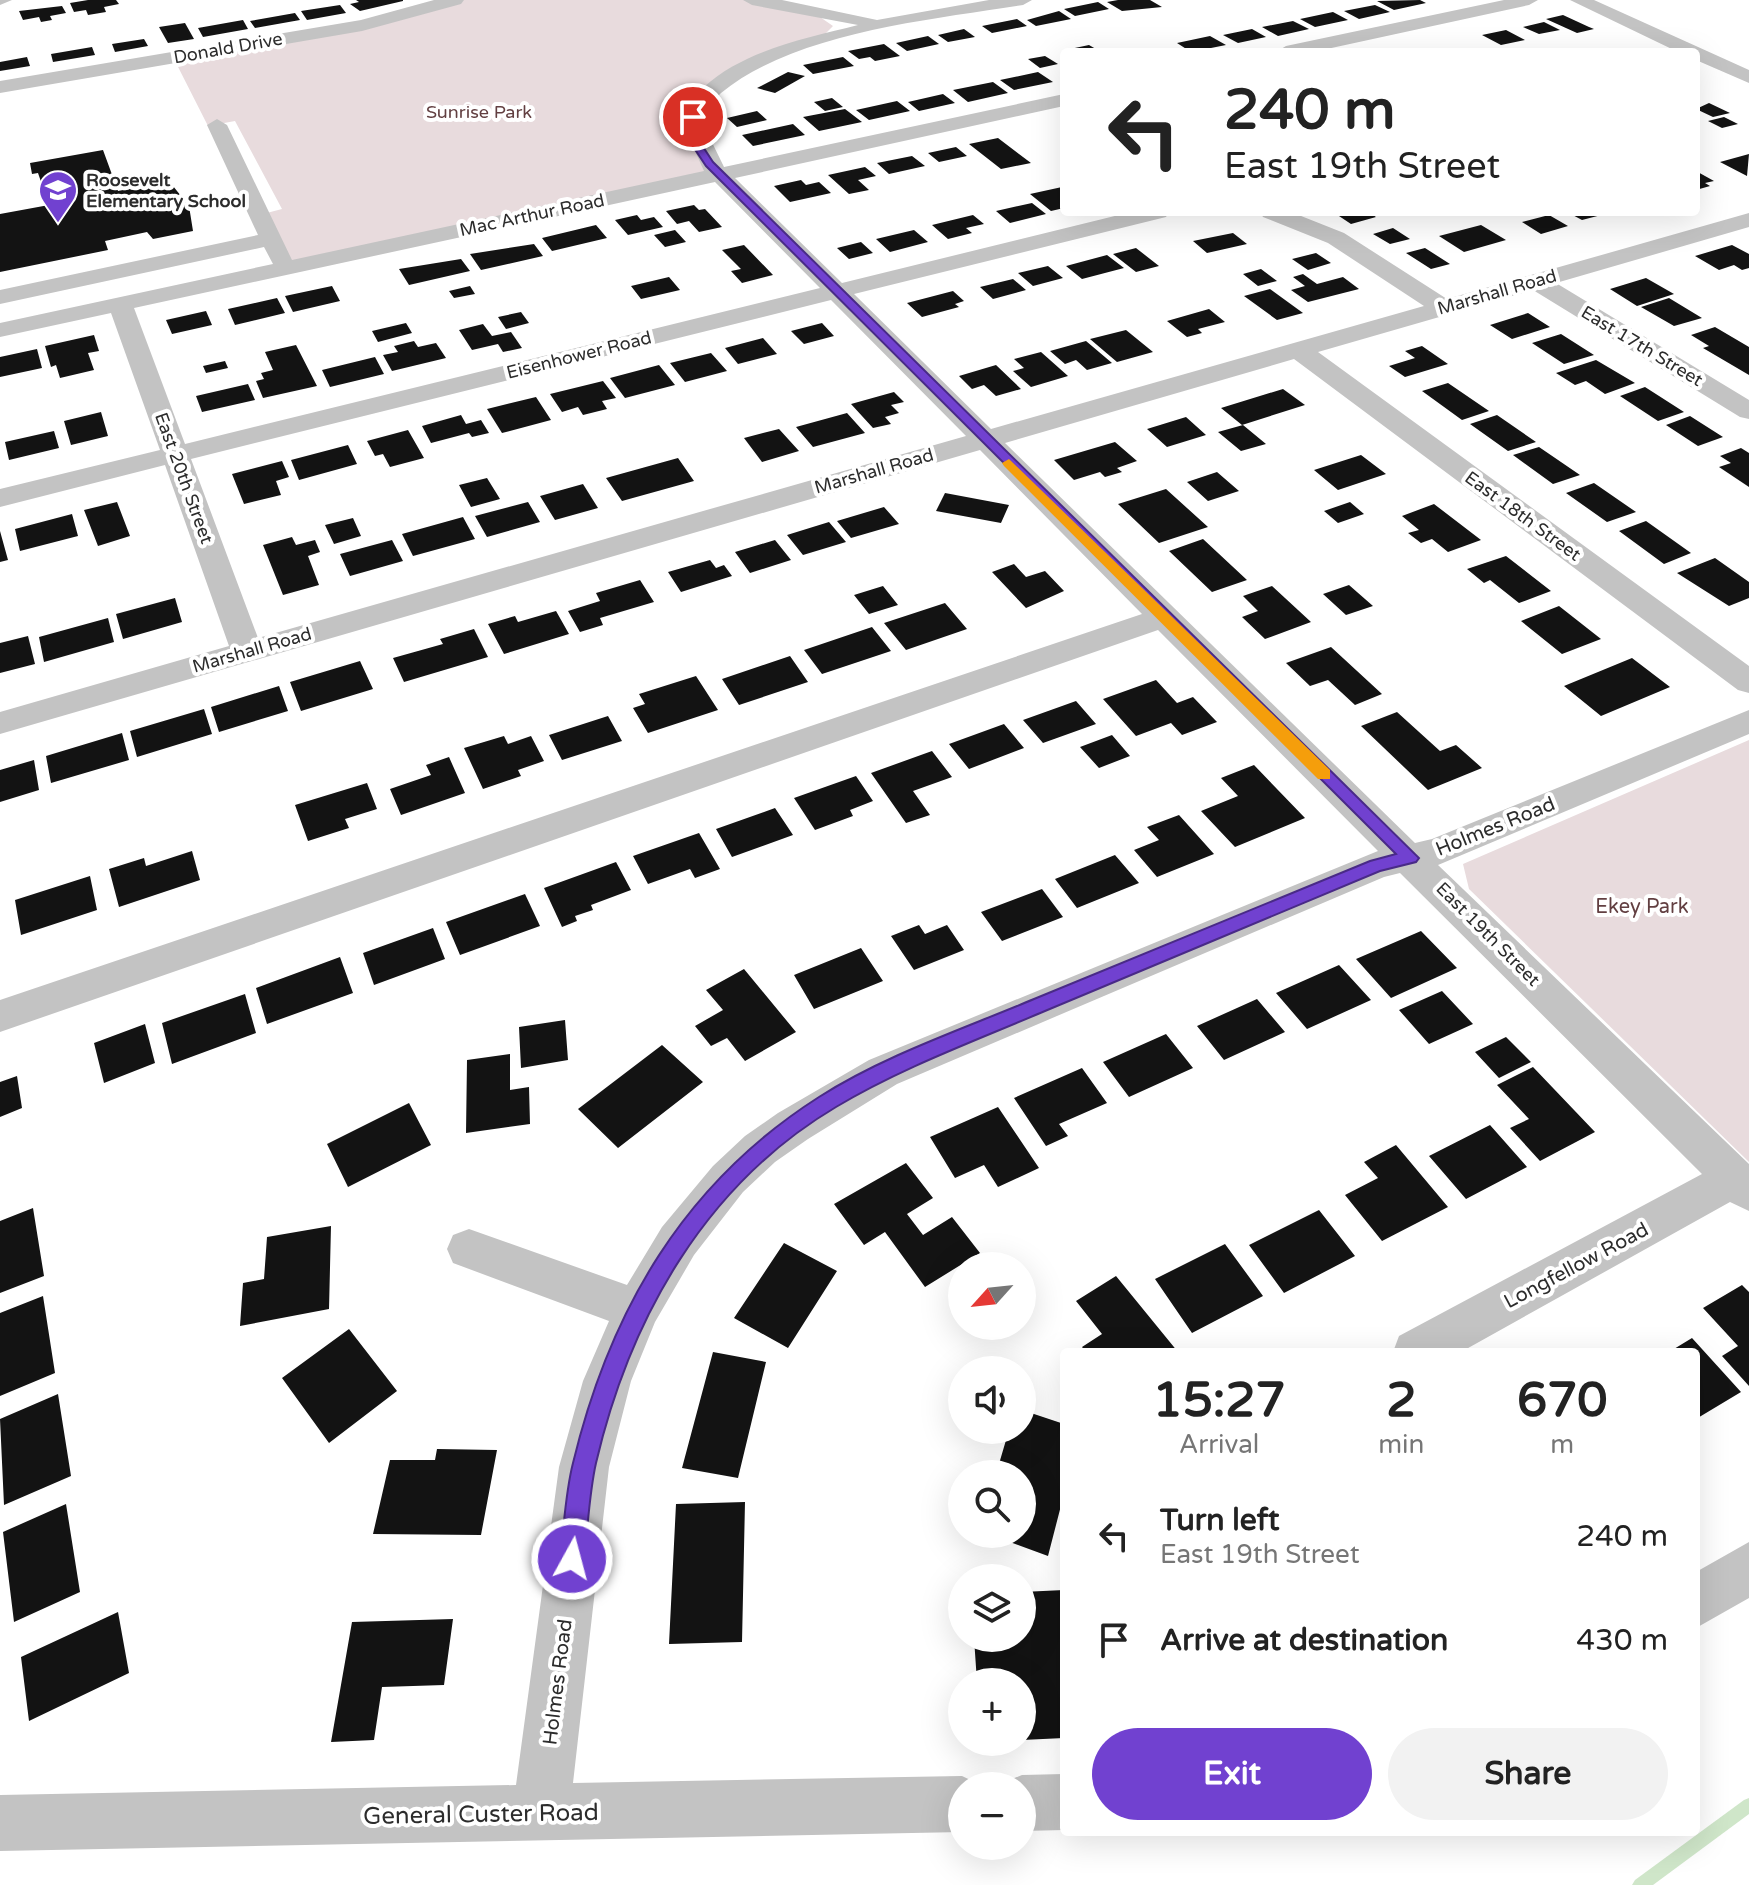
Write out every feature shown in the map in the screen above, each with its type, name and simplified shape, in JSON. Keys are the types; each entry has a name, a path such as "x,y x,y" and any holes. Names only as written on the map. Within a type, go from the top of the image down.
{"street":[{"name":"Donald Drive","path":"0,87 362,25 421,12 455,0"},
{"path":"752,0 891,25 1023,0"},
{"path":"1305,48 1529,0"},
{"path":"1579,0 1686,48"},
{"name":"East 19th Street","path":"891,25 792,47 743,67 707,93 693,117 691,129 699,152 1164,617 1742,1185"},
{"path":"1700,54 1743,74"},
{"path":"1708,79 1743,74"},
{"name":"Mac Arthur Road","path":"0,330 1060,101"},
{"path":"217,125 285,267"},
{"name":"Eisenhower Road","path":"0,498 1142,216"},
{"path":"1281,216 1336,238 1444,308"},
{"name":"Marshall Road","path":"0,723 1749,220"},
{"path":"0,297 271,239"},
{"name":"East 17th Street","path":"1536,281 1749,411"},
{"name":"East 20th Street","path":"120,303 247,652"},
{"name":"East 18th Street","path":"1298,350 1749,682"},
{"path":"0,1016 1164,617"},
{"name":"Holmes Road","path":"541,1812 584,1467 607,1381 637,1310 678,1241 728,1179 760,1149 855,1086 936,1048 1362,871 1439,851 1749,721"},
{"name":"Longfellow Road","path":"1424,1348 1742,1185"},
{"path":"469,1249 637,1310"},
{"path":"1700,1599 1749,1568"},
{"path":"1036,1803 1060,1802"},
{"name":"General Custer Road","path":"0,1823 948,1804"}],"green space":[{"name":"Sunrise Park","path":"455,0 752,0 820,17 833,26 824,35 743,67 693,117 720,175 285,267 259,215 282,209 235,121 208,126 173,57 362,25"},
{"name":"Ekey Park","path":"1749,740 1749,1162 1469,889 1463,864"}],"building":[{"path":"116,0 119,4 104,7 106,12 88,15 86,10 74,12 70,3"},
{"path":"356,0 403,1 360,11 350,4 359,2"},
{"path":"1150,0 1162,7 1122,11 1107,2"},
{"path":"1420,0 1426,3 1394,10 1377,1"},
{"path":"1098,2 1109,9 1075,16 1064,9"},
{"path":"340,5 346,13 307,20 301,11"},
{"path":"1375,5 1390,12 1359,19 1344,11"},
{"path":"62,6 66,13 50,16 52,20 41,22 39,17 23,20 19,11"},
{"path":"1059,11 1071,19 1036,26 1027,20"},
{"path":"1333,12 1348,20 1315,27 1300,19"},
{"path":"295,13 300,20 255,28 250,21"},
{"path":"1563,15 1594,29 1577,33 1546,19"},
{"path":"1017,19 1027,26 992,33 982,26"},
{"path":"243,20 248,29 203,37 198,28"},
{"path":"1293,21 1309,29 1278,36 1262,27"},
{"path":"1544,22 1560,30 1539,34 1523,27"},
{"path":"185,23 194,39 168,43 159,27"},
{"path":"964,29 975,37 948,42 938,35"},
{"path":"1252,29 1266,37 1238,43 1223,35"},
{"path":"1506,30 1525,40 1501,45 1482,35"},
{"path":"928,36 939,44 907,51 896,43"},
{"path":"1210,36 1226,45 1185,48 1177,43"},
{"path":"144,39 148,46 115,52 112,44"},
{"path":"884,44 900,56 875,61 870,57 859,59 848,51"},
{"path":"92,47 95,55 53,62 51,54"},
{"path":"1045,56 1058,64 1040,68 1028,59"},
{"path":"27,57 30,66 0,71 0,62"},
{"path":"843,57 854,66 813,74 803,65"},
{"path":"788,72 805,76 775,93 757,88"},
{"path":"1038,72 1053,82 1014,90 1000,80"},
{"path":"993,82 1008,93 968,102 953,90"},
{"path":"943,94 955,103 919,111 908,102"},
{"path":"832,98 843,107 825,111 814,102"},
{"path":"897,101 910,111 869,120 856,110"},
{"path":"1709,103 1730,113 1713,117 1700,111 1700,107"},
{"path":"845,109 862,122 819,131 803,117"},
{"path":"757,111 767,120 737,127 727,118"},
{"path":"1724,117 1738,124 1722,128 1708,121"},
{"path":"793,124 805,135 753,146 742,135"},
{"path":"998,138 1031,163 1001,169 969,144"},
{"path":"956,147 967,156 939,162 928,153"},
{"name":"Roosevelt Elementary School","path":"103,150 118,191 153,184 155,189 173,186 189,206 193,231 153,239 147,232 105,241 108,250 0,272 0,214 49,205 38,173 32,174 30,163"},
{"path":"1749,154 1747,176 1720,162"},
{"path":"912,156 925,166 889,174 877,163"},
{"path":"865,167 876,176 858,180 869,190 849,194 828,175"},
{"path":"1700,173 1714,181 1705,183 1710,186 1700,189"},
{"path":"801,180 806,185 819,182 831,193 790,202 774,186"},
{"path":"1060,187 1060,209 1051,211 1030,194"},
{"path":"1032,203 1046,214 1010,223 996,211"},
{"path":"694,205 699,210 705,209 722,227 699,232 689,221 677,224 666,211"},
{"path":"637,215 641,220 654,217 663,227 628,235 615,220"},
{"path":"973,215 984,224 966,228 972,233 948,239 932,225"},
{"path":"1339,216 1376,217 1351,224"},
{"path":"1551,216 1568,226 1541,234 1522,222"},
{"path":"1574,216 1597,216 1582,220"},
{"path":"596,225 607,238 552,251 542,238"},
{"path":"1481,225 1506,240 1464,252 1439,236"},
{"path":"1393,228 1410,239 1390,244 1373,234"},
{"path":"675,230 686,242 665,247 654,235"},
{"path":"914,230 928,242 890,252 876,239"},
{"path":"1233,233 1247,244 1207,253 1193,241"},
{"path":"861,242 873,253 849,259 837,248"},
{"path":"534,244 543,256 481,270 470,254"},
{"path":"744,245 773,275 742,283 731,271 741,269 722,250"},
{"path":"1732,245 1749,254 1749,268 1742,270 1734,265 1719,270 1695,256"},
{"path":"1136,248 1159,266 1136,272 1113,254"},
{"path":"1425,248 1450,264 1431,269 1406,253"},
{"path":"1316,253 1331,263 1308,270 1292,259"},
{"path":"1107,255 1124,268 1082,279 1066,266"},
{"path":"461,259 470,271 409,285 399,269"},
{"path":"1048,266 1063,278 1033,286 1018,273"},
{"path":"1261,269 1277,281 1258,286 1243,274"},
{"path":"1303,274 1317,284 1343,277 1359,289 1308,302 1291,290 1305,286 1293,277"},
{"path":"669,277 680,290 641,299 631,286"},
{"path":"1646,278 1674,294 1637,306 1610,289"},
{"path":"1013,279 1026,290 993,299 980,287"},
{"path":"332,286 340,301 293,312 285,296"},
{"path":"470,286 475,294 454,298 449,291"},
{"path":"1270,289 1303,313 1277,320 1244,296"},
{"path":"953,291 964,301 955,304 959,307 922,317 907,303"},
{"path":"277,298 285,313 235,325 228,309"},
{"path":"1669,298 1702,318 1674,326 1641,307"},
{"path":"1209,309 1225,322 1198,329 1202,333 1187,337 1167,321"},
{"path":"206,311 212,325 172,334 166,320"},
{"path":"521,312 529,323 506,329 498,317"},
{"path":"1528,313 1550,327 1512,339 1490,325"},
{"path":"406,323 412,333 378,342 372,331"},
{"path":"822,323 834,336 804,344 791,331"},
{"path":"483,324 492,336 511,332 522,348 503,352 498,344 472,350 459,330"},
{"path":"1715,327 1749,347 1749,375 1703,348 1709,346 1691,335"},
{"path":"1126,330 1153,352 1117,362 1090,339"},
{"path":"1561,334 1594,355 1564,364 1532,343"},
{"path":"94,335 99,351 88,353 94,370 60,378 56,365 51,367 45,346"},
{"path":"763,338 777,354 738,364 725,348"},
{"path":"414,341 418,347 436,343 446,358 392,371 383,355 398,352 394,346"},
{"path":"1086,341 1112,363 1087,370 1076,360 1065,364 1050,351"},
{"path":"296,345 317,386 263,398 256,381 264,379 261,373 273,370 265,352"},
{"path":"1422,346 1448,364 1405,377 1389,366 1415,358 1405,351"},
{"path":"37,349 42,368 0,377 0,357"},
{"path":"1041,352 1068,376 1031,387 1013,371 1024,368 1014,359"},
{"path":"711,353 727,371 685,382 670,363"},
{"path":"375,357 384,374 330,387 322,370"},
{"path":"1596,360 1635,383 1605,394 1586,381 1575,385 1556,373"},
{"path":"225,361 228,368 206,373 203,366"},
{"path":"659,365 675,385 625,398 610,378"},
{"path":"996,365 1021,389 996,396 984,385 972,389 959,376"},
{"path":"603,381 616,398 602,401 607,409 583,415 578,407 562,412 550,394"},
{"path":"1448,383 1489,411 1462,420 1422,391"},
{"path":"248,384 255,400 202,412 196,396"},
{"path":"1645,387 1684,412 1658,421 1620,396"},
{"path":"1283,389 1305,405 1242,425 1221,408"},
{"path":"894,392 904,402 891,405 899,413 885,417 891,424 873,428 851,404"},
{"path":"536,397 551,420 502,433 487,409"},
{"path":"101,412 108,436 71,445 64,421"},
{"path":"847,413 865,433 813,447 796,427"},
{"path":"461,415 466,424 481,420 489,433 472,437 469,433 431,443 422,426"},
{"path":"1497,415 1536,442 1508,451 1470,424"},
{"path":"1690,416 1723,437 1698,446 1666,425"},
{"path":"1186,417 1206,435 1167,447 1147,429"},
{"path":"1243,425 1266,444 1241,451 1218,432"},
{"path":"779,429 799,451 762,462 744,438"},
{"path":"408,430 424,458 390,467 383,454 375,456 367,441"},
{"path":"54,431 59,448 9,460 5,442"},
{"path":"1115,442 1137,461 1117,468 1122,472 1105,477 1100,472 1074,480 1054,460"},
{"path":"348,445 357,464 299,480 291,460"},
{"path":"1539,447 1580,475 1553,484 1513,455"},
{"path":"1741,448 1749,453 1749,487 1719,467 1731,463 1720,456"},
{"path":"1361,455 1386,474 1338,490 1314,470"},
{"path":"678,458 694,481 622,501 606,478"},
{"path":"282,461 289,477 276,481 281,495 244,504 232,474"},
{"path":"1217,472 1239,491 1208,501 1187,482"},
{"path":"487,478 500,499 471,507 459,485"},
{"path":"1594,483 1636,512 1607,522 1566,493"},
{"path":"583,484 598,508 555,520 540,496"},
{"path":"1166,489 1208,527 1159,543 1118,504"},
{"path":"945,493 1009,505 1001,523 936,511"},
{"path":"117,502 130,536 98,546 84,510"},
{"path":"528,502 540,522 487,537 475,516"},
{"path":"1350,502 1364,514 1338,523 1324,511"},
{"path":"1434,504 1481,540 1448,552 1432,539 1421,543 1408,533 1419,530 1402,516"},
{"path":"884,507 899,524 851,538 837,521"},
{"path":"72,514 78,536 20,551 15,529"},
{"path":"463,517 475,539 413,556 402,534"},
{"path":"353,518 361,536 334,544 325,525"},
{"path":"1646,521 1691,553 1664,564 1619,531"},
{"path":"829,522 846,542 803,555 787,535"},
{"path":"0,531 8,560 0,562"},
{"path":"292,537 296,545 315,540 320,552 308,556 319,585 283,595 263,545"},
{"path":"1203,539 1247,580 1212,592 1169,551"},
{"path":"392,540 403,561 350,576 340,554"},
{"path":"775,540 791,560 750,573 735,552"},
{"path":"1506,556 1551,591 1519,603 1490,580 1484,583 1467,569"},
{"path":"1715,558 1749,582 1749,598 1729,606 1677,573"},
{"path":"710,560 716,568 724,565 732,576 681,592 668,572"},
{"path":"1014,564 1026,577 1045,571 1064,591 1026,608 992,572"},
{"path":"640,580 654,602 600,618 603,625 580,632 568,611 600,601 596,593"},
{"path":"1349,585 1373,606 1346,615 1323,594"},
{"path":"883,586 898,605 869,614 854,595"},
{"path":"1272,586 1311,622 1265,639 1242,617 1258,611 1243,596"},
{"path":"175,598 182,622 123,639 116,614"},
{"path":"945,603 967,629 906,650 884,623"},
{"path":"1559,606 1601,639 1562,654 1521,621"},
{"path":"556,611 569,634 504,654 488,624 515,616 518,622"},
{"path":"108,618 114,642 44,662 39,637"},
{"path":"872,627 891,651 822,674 804,650"},
{"path":"474,629 488,657 404,682 393,658 443,644 440,639"},
{"path":"28,636 35,664 0,673 0,643"},
{"path":"1331,647 1382,694 1355,705 1328,680 1310,686 1286,663"},
{"path":"790,656 808,682 739,705 722,679"},
{"path":"1632,658 1670,687 1601,716 1564,686"},
{"path":"360,661 373,689 301,711 290,682"},
{"path":"696,676 718,710 648,733 633,708 645,704 639,694"},
{"path":"1156,680 1177,703 1193,697 1217,722 1182,735 1171,723 1136,736 1103,699"},
{"path":"279,686 288,711 219,732 211,707"},
{"path":"1076,701 1096,724 1043,743 1023,720"},
{"path":"204,709 212,734 137,757 130,731"},
{"path":"1397,712 1440,751 1456,745 1482,768 1428,790 1361,726"},
{"path":"608,716 622,741 562,760 549,735"},
{"path":"1004,724 1024,748 969,769 949,744"},
{"path":"122,733 129,760 51,783 46,756"},
{"path":"1112,735 1130,756 1099,768 1080,747"},
{"path":"504,736 508,744 531,736 544,761 518,770 521,776 483,789 464,748"},
{"path":"932,751 952,777 913,791 930,815 906,823 871,773"},
{"path":"449,757 465,793 401,815 390,789 431,775 426,765"},
{"path":"34,760 39,790 0,802 0,770"},
{"path":"1254,765 1305,818 1235,847 1201,811 1238,796 1221,778"},
{"path":"856,776 873,801 850,810 853,816 815,830 794,798"},
{"path":"367,783 377,809 345,819 349,828 308,841 295,805"},
{"path":"775,808 793,835 732,857 716,829"},
{"path":"1179,815 1214,854 1157,877 1134,850 1159,840 1147,827"},
{"path":"699,833 720,869 695,878 690,869 648,884 633,856"},
{"path":"192,851 200,880 119,907 109,869 144,858 146,866"},
{"path":"1115,855 1139,883 1077,908 1055,879"},
{"path":"616,862 631,890 591,905 593,910 575,916 577,921 562,927 544,888"},
{"path":"90,876 97,910 21,935 15,900"},
{"path":"1042,889 1063,917 1002,941 981,912"},
{"path":"525,894 540,926 460,955 446,922"},
{"path":"919,925 925,934 947,925 964,950 914,970 891,936"},
{"path":"433,928 445,959 374,985 363,953"},
{"path":"1421,931 1457,968 1391,998 1356,959"},
{"path":"861,948 883,981 814,1009 794,975"},
{"path":"340,957 353,993 267,1024 256,988"},
{"path":"1339,965 1371,1000 1307,1029 1276,993"},
{"path":"744,969 796,1032 745,1061 727,1038 711,1046 695,1026 723,1010 706,990"},
{"path":"1442,991 1473,1024 1429,1044 1399,1010"},
{"path":"245,994 256,1033 172,1064 162,1023"},
{"path":"1257,999 1285,1032 1224,1060 1197,1026"},
{"path":"565,1020 568,1060 521,1068 519,1027"},
{"path":"145,1024 155,1063 104,1083 94,1043"},
{"path":"1166,1034 1193,1068 1129,1097 1103,1062"},
{"path":"1506,1037 1531,1062 1499,1078 1475,1052"},
{"path":"662,1045 703,1082 618,1148 578,1109"},
{"path":"510,1054 510,1090 529,1087 530,1124 466,1133 467,1060"},
{"path":"1533,1067 1595,1132 1540,1161 1510,1128 1529,1119 1497,1085"},
{"path":"1082,1068 1107,1103 1059,1124 1068,1136 1046,1146 1014,1098"},
{"path":"17,1076 22,1108 0,1117 0,1082"},
{"path":"409,1103 431,1145 348,1187 327,1144"},
{"path":"998,1107 1039,1168 998,1187 984,1165 955,1178 930,1137"},
{"path":"1490,1125 1527,1167 1466,1199 1429,1156"},
{"path":"1396,1145 1448,1207 1382,1241 1345,1195 1378,1178 1364,1162"},
{"path":"906,1163 933,1198 907,1214 923,1235 952,1217 979,1252 948,1252 948,1273 925,1287 885,1232 864,1245 834,1204"},
{"path":"33,1208 44,1276 0,1293 0,1221"},
{"path":"1319,1210 1355,1256 1284,1293 1249,1245"},
{"path":"331,1226 329,1309 240,1326 243,1283 264,1279 267,1237"},
{"path":"784,1243 837,1271 788,1348 734,1318"},
{"path":"1225,1244 1263,1296 1192,1333 1155,1279"},
{"path":"1116,1276 1175,1348 1083,1348 1102,1334 1076,1301"},
{"path":"1742,1285 1749,1292 1749,1386 1722,1356 1738,1346 1703,1308"},
{"path":"43,1296 55,1373 0,1396 0,1313"},
{"path":"349,1329 397,1391 329,1443 282,1378"},
{"path":"1692,1338 1741,1392 1700,1417 1700,1348 1676,1348"},
{"path":"713,1352 766,1362 738,1478 682,1468"},
{"path":"58,1394 71,1476 4,1505 0,1419"},
{"path":"1036,1415 1060,1423 1060,1510 1048,1556 1026,1548 1036,1548 1036,1460 1000,1460 1005,1444 1036,1444"},
{"path":"437,1449 497,1450 481,1535 373,1534 390,1460 435,1460"},
{"path":"745,1502 742,1642 669,1644 676,1504"},
{"path":"66,1504 80,1592 14,1622 3,1532"},
{"path":"1060,1590 1060,1738 1036,1739 1036,1668 976,1668 975,1652 1036,1652 1036,1591"},
{"path":"118,1612 129,1673 29,1721 21,1657"},
{"path":"453,1619 444,1685 382,1687 374,1740 331,1742 352,1622"}],"waterway":[{"path":"1640,1885 1749,1805"}],"slow traffic":[{"path":"1009,463 1324,775"}],"place":[{"name":"Roosevelt Elementary School","path":"58,224"}],"route":[{"path":"572,1559 584,1467 607,1381 637,1310 678,1241 728,1179 760,1149 829,1101 921,1055 1376,865 1410,858 1275,728 709,164 693,139 693,117"}]}
